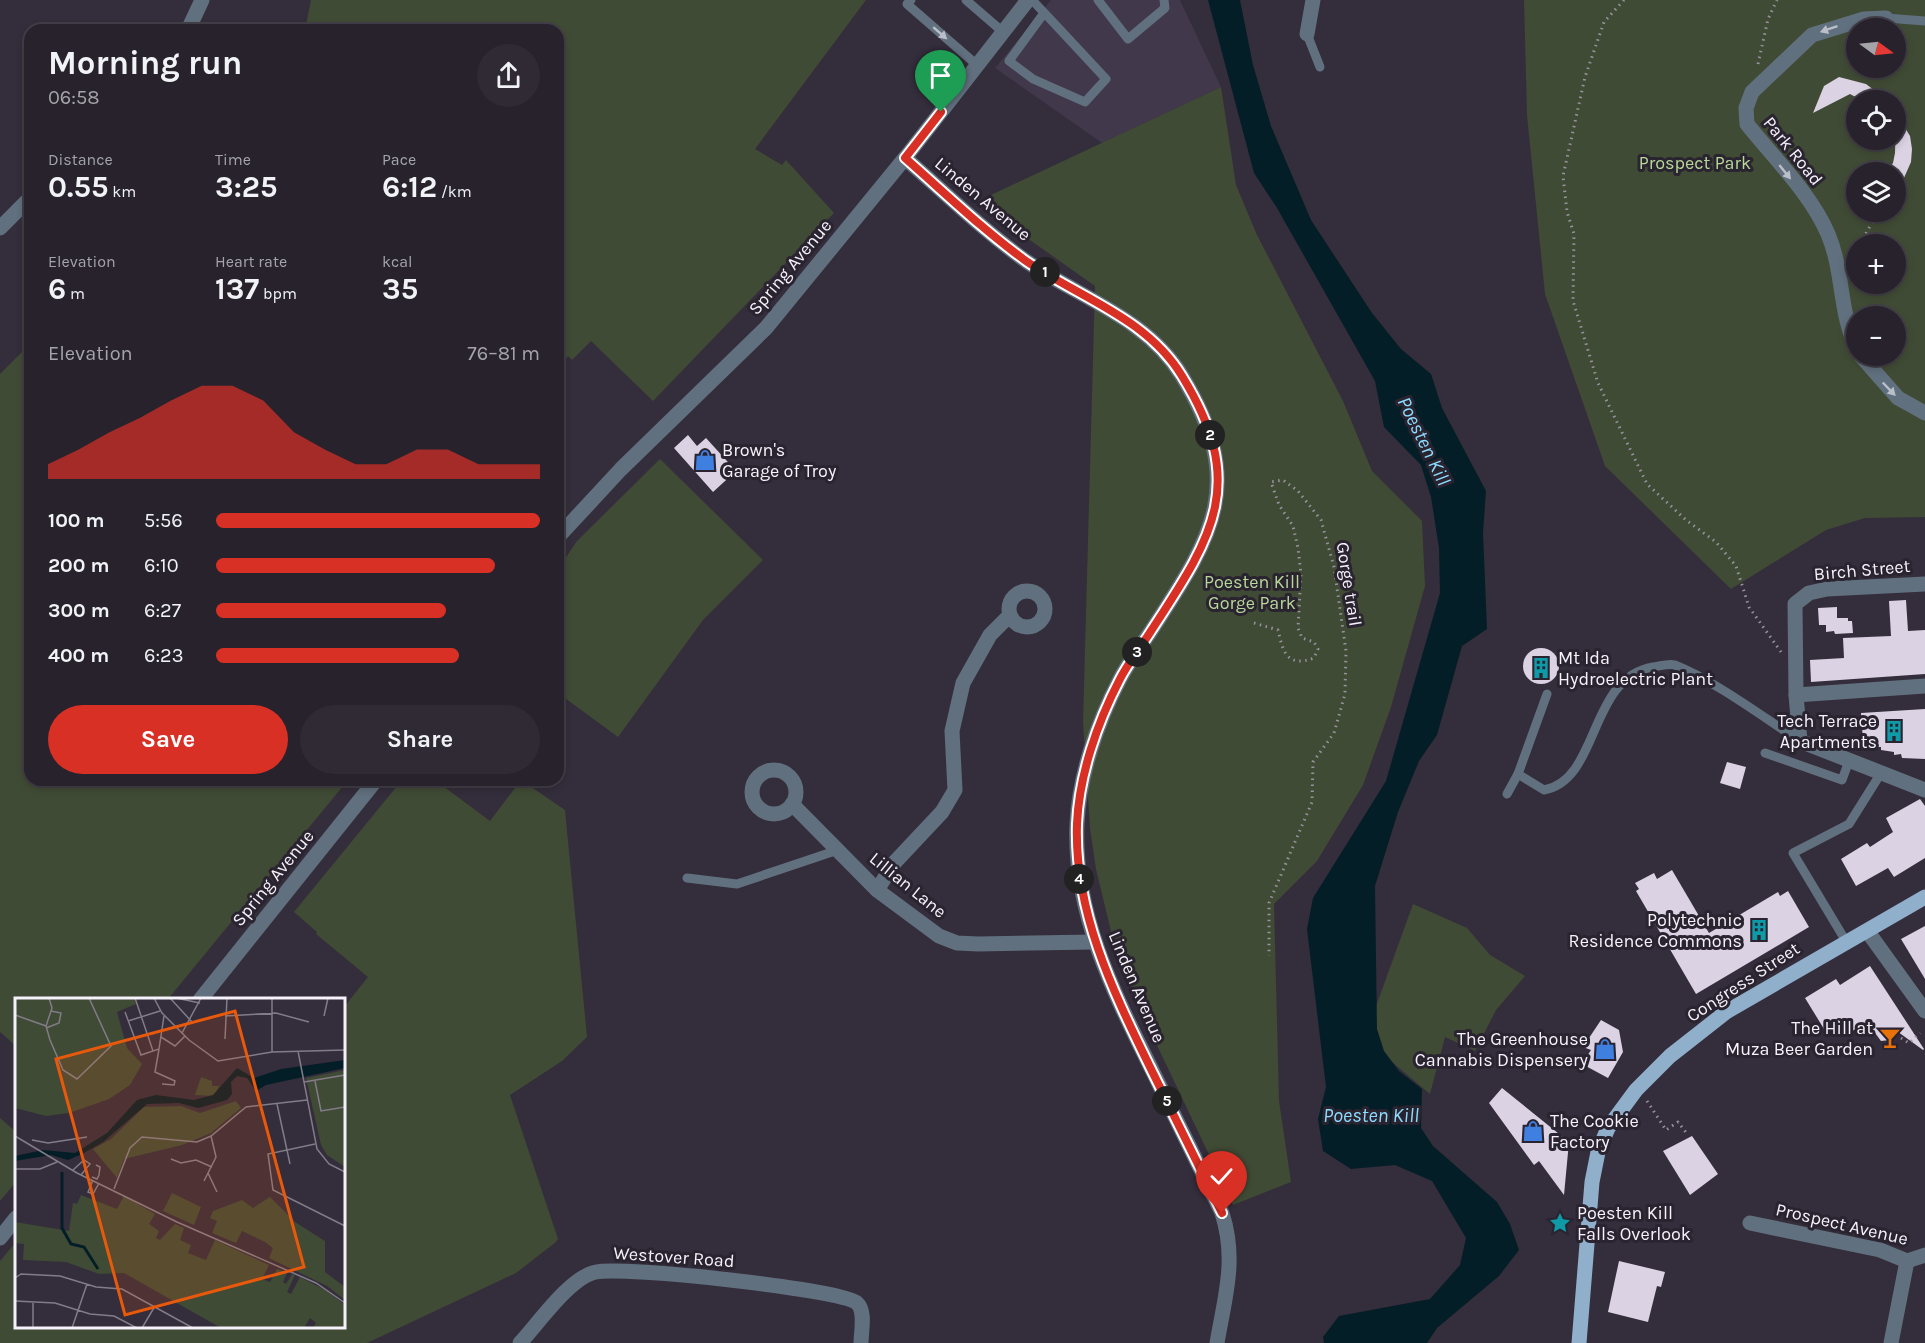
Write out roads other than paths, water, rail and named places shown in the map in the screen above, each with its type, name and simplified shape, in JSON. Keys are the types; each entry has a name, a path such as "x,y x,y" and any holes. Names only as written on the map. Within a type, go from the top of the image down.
{"main road":[{"name":"Congress Street","path":"1579,1343 1592,1182 1598,1152 1608,1128 1636,1090 1670,1056 1726,1012 1925,897"}],"street":[{"path":"191,24 202,0"},
{"name":"Spring Avenue","path":"564,531 621,469 766,328 1030,0"},
{"path":"1308,34 1313,0"},
{"name":"Park Road","path":"1846,25 1812,35 1752,92 1746,108 1747,124 1808,200 1828,234 1837,261 1846,315"},
{"name":"Linden Avenue","path":"905,158 1029,262 1112,311 1151,338 1182,376 1208,425 1216,456 1218,483 1215,514 1208,538 1196,561 1120,679 1100,725 1080,790 1077,827 1079,877 1094,942 1117,999 1222,1213 1230,1238 1231,1265 1217,1343"},
{"path":"2,224 24,204"},
{"path":"1870,366 1898,398 1925,413"},
{"name":"Birch Street","path":"1796,695 1796,604 1803,597 1809,593 1827,589 1925,584"},
{"path":"877,890 895,862 942,812 956,790 952,731 963,683 990,634 1010,615"},
{"path":"1925,686 1796,695 1800,741 1845,756 1925,790"},
{"name":"Spring Avenue","path":"201,998 371,786"},
{"name":"Lillian Lane","path":"792,804 877,890 921,925 957,943 1094,942"},
{"path":"1868,932 1925,1011"},
{"path":"0,1238 15,1219"},
{"name":"Prospect Avenue","path":"1750,1223 1880,1250 1907,1261 1925,1255"},
{"path":"1891,1343 1907,1261"},
{"name":"Westover Road","path":"520,1343 570,1287 584,1276 596,1272 731,1280 822,1292 859,1304 862,1312 861,1343"}],"lane":[{"path":"911,0 907,4 977,65"},
{"path":"966,0 1002,32"},
{"path":"990,48 1033,79 1085,102 1106,79 1030,0"},
{"path":"1098,0 1128,39 1165,8 1164,0"},
{"path":"1009,61 1044,13"},
{"path":"1906,20 1925,21"},
{"path":"1308,34 1320,67"},
{"path":"1518,774 1544,790 1558,788 1574,772 1617,685 1645,669 1673,664 1738,700 1800,741"},
{"path":"1508,794 1518,774 1547,694"},
{"path":"1766,753 1842,780 1845,756"},
{"path":"1847,943 1793,853 1849,824 1881,773"},
{"path":"687,878 737,884 838,850"}],"water":[{"name":"Poesten Kill","path":"1208,0 1240,0 1253,65 1271,126 1311,220 1372,313 1401,349 1431,374 1442,408 1486,491 1483,533 1487,629 1462,646 1437,735 1419,761 1398,812 1375,886 1377,1029 1384,1051 1399,1071 1422,1089 1421,1128 1433,1146 1497,1202 1510,1224 1519,1250 1499,1276 1437,1328 1427,1343 1324,1343 1323,1337 1339,1316 1430,1299 1460,1265 1466,1238 1432,1181 1395,1165 1351,1169 1323,1151 1318,1119 1326,1087 1307,929 1313,898 1386,781 1440,593 1439,548 1431,497 1421,465 1384,427 1375,381 1277,208 1254,173"}],"place":[{"name":"Brown's Garage of Troy","path":"705,460"},
{"name":"Mt Ida Hydroelectric Plant","path":"1541,668"},
{"name":"Tech Terrace Apartments","path":"1894,731"},
{"name":"Polytechnic Residence Commons","path":"1759,930"},
{"name":"The Hill at Muza Beer Garden","path":"1890,1038"},
{"name":"The Greenhouse Cannabis Dispensery","path":"1605,1049"},
{"name":"The Cookie Factory","path":"1533,1131"},
{"name":"Poesten Kill Falls Overlook","path":"1560,1223"}],"park label":[{"name":"Prospect Park","path":"1695,163"},
{"name":"Poesten Kill Gorge Park","path":"1252,592"}]}
